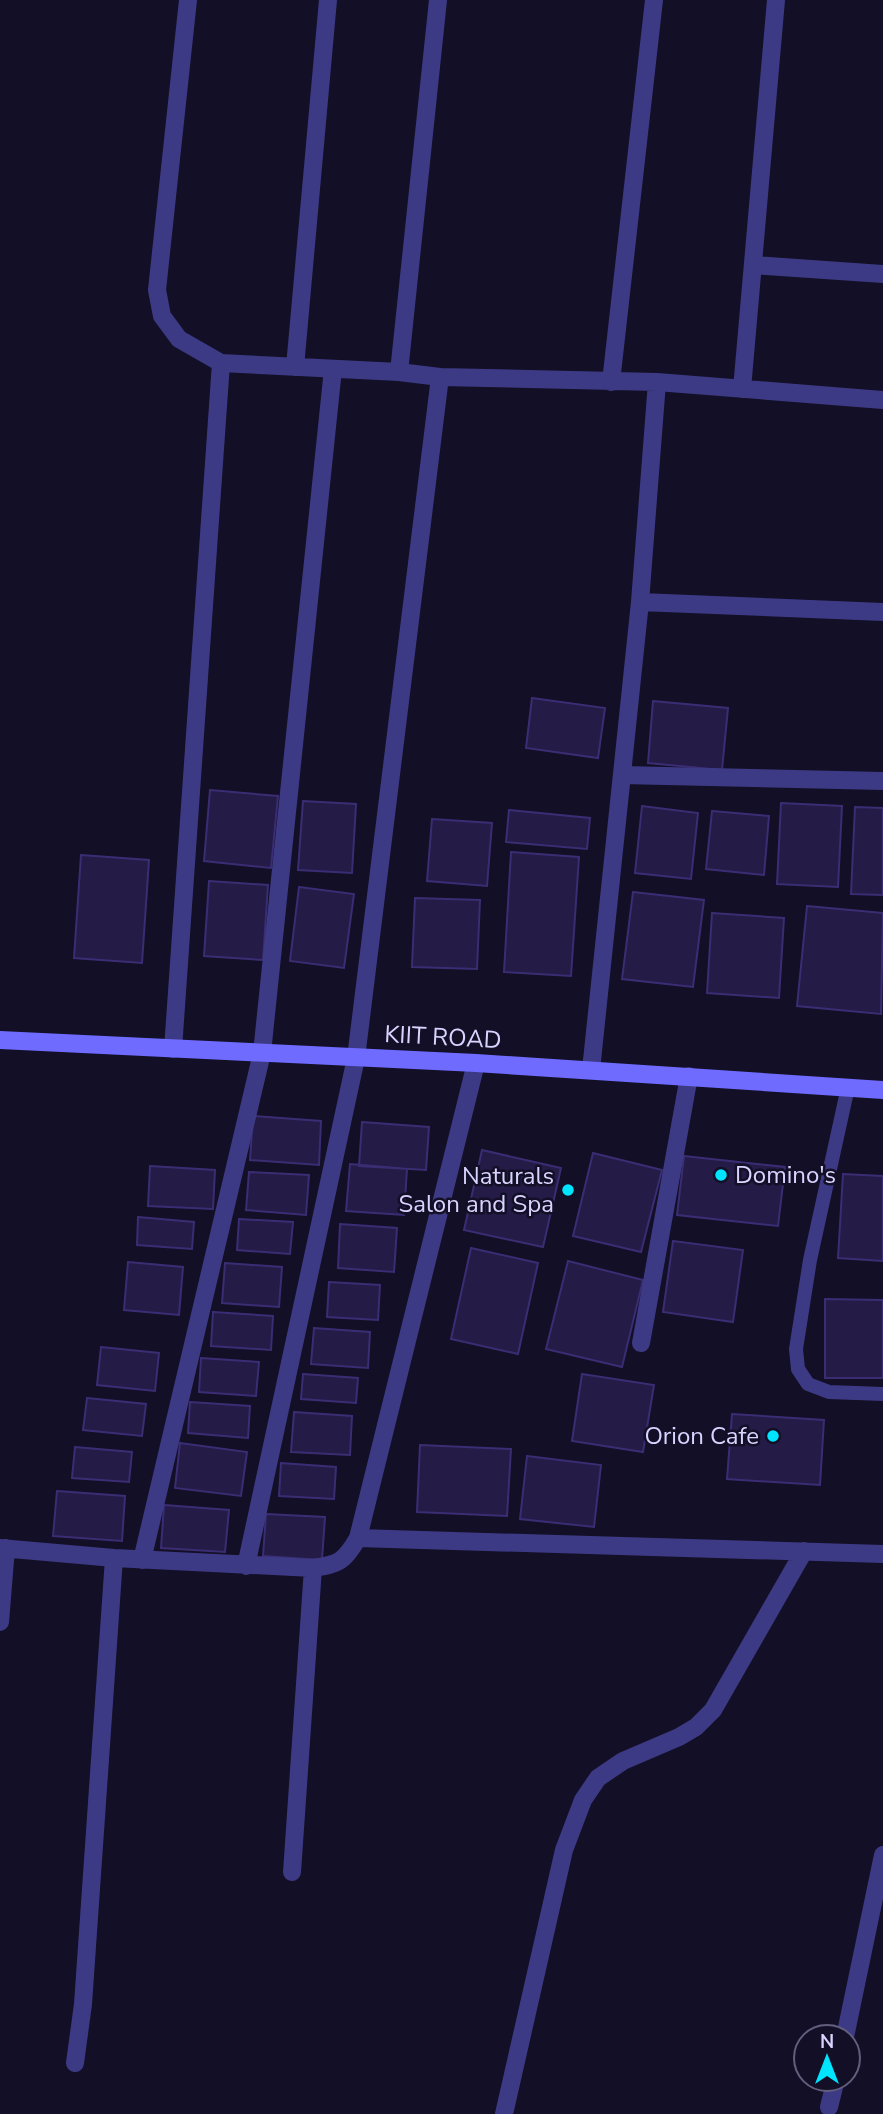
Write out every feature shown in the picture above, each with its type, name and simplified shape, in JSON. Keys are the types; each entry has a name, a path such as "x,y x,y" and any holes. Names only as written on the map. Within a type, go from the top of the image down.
{"main road":[{"name":"KIIT ROAD","path":"0,1040 476,1063 883,1090"}],"street":[{"path":"188,0 157,290 162,316 179,339 221,363 399,372 440,377 657,382 883,400"},
{"path":"295,367 328,0"},
{"path":"399,372 438,0"},
{"path":"611,382 654,0"},
{"path":"742,389 776,0"},
{"path":"753,265 883,274"},
{"path":"173,1049 221,363"},
{"path":"142,1560 262,1053 333,369"},
{"path":"246,1566 356,1058 440,377"},
{"path":"591,1070 640,602 657,382"},
{"path":"640,602 883,612"},
{"path":"622,775 883,781"},
{"path":"0,1622 3,1548 142,1560 313,1568 333,1565 346,1558 358,1538 476,1063"},
{"path":"641,1343 690,1076"},
{"path":"358,1538 883,1554"},
{"path":"505,2114 564,1850 583,1800 598,1778 623,1761 680,1737 696,1727 713,1710 804,1551"},
{"path":"75,2063 83,2004 114,1558"},
{"path":"292,1872 313,1568"},
{"path":"848,2023 883,1855"},
{"path":"829,2107 832,2093"}],"lane":[{"path":"848,1087 810,1260 796,1349 798,1369 808,1384 829,1392 883,1394"}],"building":[{"path":"532,698 605,708 598,758 526,748"},
{"path":"653,701 728,708 722,770 648,763"},
{"path":"210,790 278,796 271,868 204,861"},
{"path":"303,801 356,804 352,873 298,870"},
{"path":"781,803 842,806 838,887 777,884"},
{"path":"642,806 698,813 691,879 635,873"},
{"path":"855,807 883,808 883,895 851,894"},
{"path":"509,810 590,818 587,849 506,842"},
{"path":"712,811 769,816 764,875 706,869"},
{"path":"432,819 492,823 487,886 427,881"},
{"path":"511,852 579,857 571,976 504,972"},
{"path":"81,855 149,860 142,963 74,958"},
{"path":"209,881 268,885 263,960 204,956"},
{"path":"299,887 354,894 344,968 290,961"},
{"path":"633,892 704,900 693,987 622,979"},
{"path":"415,898 480,900 477,969 412,967"},
{"path":"807,906 883,913 881,1014 797,1006"},
{"path":"712,913 784,918 779,998 707,993"},
{"path":"253,1116 321,1121 319,1165 250,1160"},
{"path":"362,1122 429,1127 426,1170 359,1166"},
{"path":"482,1150 561,1168 543,1247 464,1230"},
{"path":"593,1153 662,1170 641,1252 573,1236"},
{"path":"684,1156 785,1167 778,1226 677,1215"},
{"path":"350,1164 407,1169 404,1215 346,1211"},
{"path":"150,1166 215,1170 213,1209 148,1206"},
{"path":"249,1172 309,1175 306,1215 246,1210"},
{"path":"843,1174 883,1176 883,1261 838,1258"},
{"path":"138,1217 194,1222 192,1249 137,1245"},
{"path":"239,1219 293,1222 290,1254 237,1250"},
{"path":"340,1224 397,1228 394,1272 338,1268"},
{"path":"673,1241 743,1250 733,1322 663,1312"},
{"path":"471,1248 538,1263 518,1354 451,1339"},
{"path":"568,1261 643,1280 622,1367 546,1349"},
{"path":"128,1262 183,1267 179,1315 124,1310"},
{"path":"225,1263 282,1267 279,1307 222,1303"},
{"path":"329,1282 380,1285 378,1320 327,1317"},
{"path":"825,1299 883,1300 883,1378 825,1378"},
{"path":"213,1312 273,1316 271,1350 211,1346"},
{"path":"314,1328 370,1332 368,1368 311,1364"},
{"path":"101,1347 159,1353 155,1391 97,1385"},
{"path":"201,1358 259,1362 256,1396 199,1392"},
{"path":"303,1374 358,1378 356,1403 301,1399"},
{"path":"582,1374 654,1385 643,1452 572,1441"},
{"path":"87,1398 146,1404 142,1436 83,1430"},
{"path":"190,1402 250,1406 248,1438 188,1433"},
{"path":"294,1412 352,1416 350,1455 291,1452"},
{"path":"732,1414 824,1420 820,1485 727,1479"},
{"path":"180,1443 247,1452 241,1496 175,1488"},
{"path":"420,1445 511,1449 507,1516 417,1512"},
{"path":"75,1447 132,1452 129,1482 72,1478"},
{"path":"527,1456 601,1465 594,1527 520,1519"},
{"path":"281,1463 336,1467 334,1499 279,1496"},
{"path":"57,1491 125,1496 122,1541 53,1536"},
{"path":"164,1505 229,1510 225,1552 161,1548"},
{"path":"266,1514 325,1517 322,1560 263,1556"}],"place":[{"name":"Domino's","path":"721,1175"},
{"name":"Naturals Salon and Spa","path":"568,1190"},
{"name":"Orion Cafe","path":"773,1436"}]}
